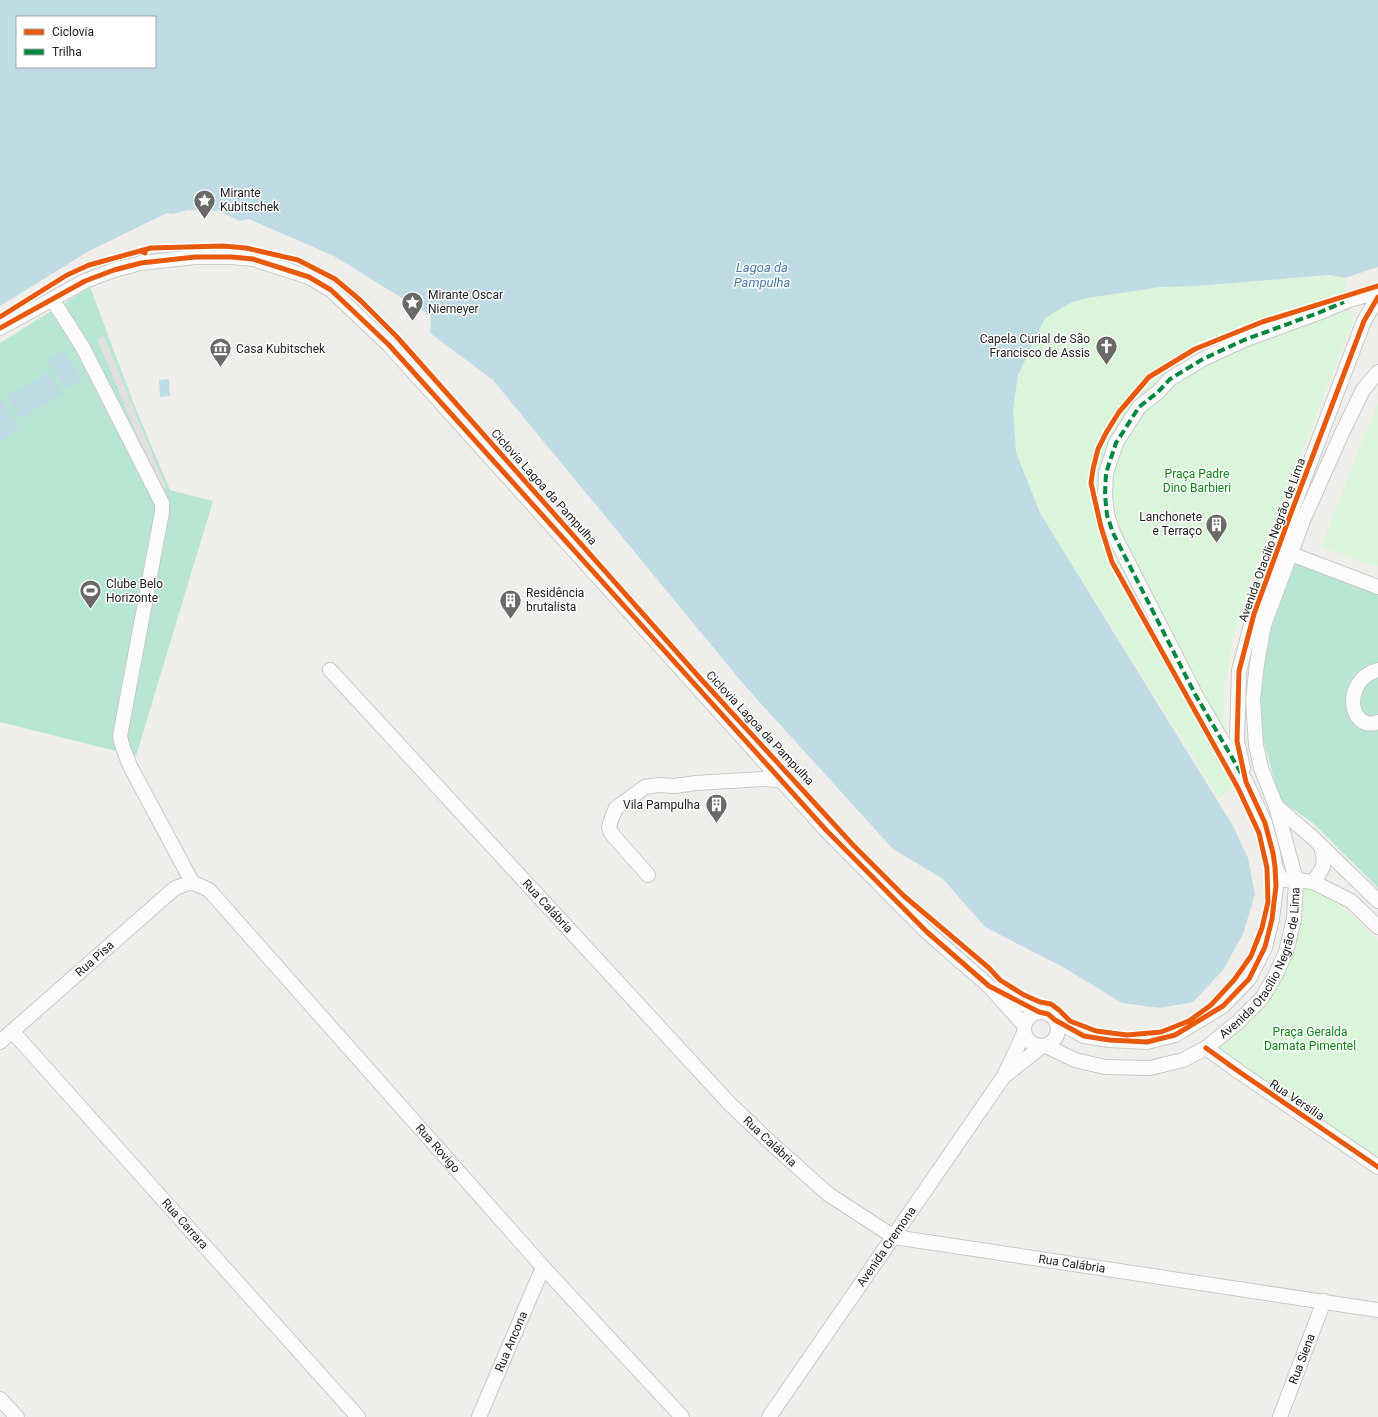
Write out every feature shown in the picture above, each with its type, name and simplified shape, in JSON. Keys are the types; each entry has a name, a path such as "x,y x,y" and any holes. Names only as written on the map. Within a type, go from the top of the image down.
{"street":[{"path":"0,328 85,281 114,270 142,263 195,257 232,257 253,259 309,276 331,290 389,345 826,830 927,932 990,986 1024,1029 1030,1043 1043,1046 1051,1043 1057,1035 1057,1024 1055,1020 1048,1014 1039,1012 990,986"},
{"name":"Avenida Otacílio Negrão de Lima","path":"1055,1020 1084,1036 1109,1040 1147,1042 1175,1035 1223,1006 1249,979 1265,947 1272,919 1276,886 1273,853 1265,823 1246,782 1195,694 1113,533 1107,516 1105,495 1106,473 1116,443 1139,407 1158,392 1170,379 1203,359 1244,340 1349,300 1378,292"},
{"path":"52,299 82,346 162,503 162,512 120,736 122,746 130,766 192,882"},
{"name":"Avenida Otacílio Negrão de Lima","path":"1246,782 1237,741 1238,678 1240,664 1254,614 1291,513 1364,321 1376,302"},
{"path":"1363,390 1378,362"},
{"name":"Avenida Otacílio Negrão de Lima","path":"1043,1046 1074,1060 1105,1067 1150,1068 1183,1060 1206,1048 1238,1022 1262,998 1275,976 1286,952 1294,918 1296,880 1276,806 1262,768 1256,745 1253,700 1255,675 1264,625 1304,518 1363,390 1378,372"},
{"path":"1291,554 1378,587"},
{"name":"Rua Calábria","path":"330,670 729,1103 828,1194 894,1237 1378,1310"},
{"path":"1378,670 1363,677 1358,683 1353,696 1355,713 1363,722 1373,724 1378,722"},
{"path":"648,875 611,833 609,827 616,808 645,787 762,779 781,780"},
{"path":"1276,806 1321,846 1378,901"},
{"path":"1313,882 1321,872 1324,860 1321,846"},
{"path":"1274,867 1280,877 1285,880 1313,882 1351,901 1378,927"},
{"name":"Rua Pisa","path":"0,1042 175,888 192,882"},
{"name":"Rua Rovigo","path":"192,882 209,890 543,1267 682,1417"},
{"path":"1024,1029 1029,1016 1039,1012"},
{"name":"Avenida Cremona","path":"769,1417 1004,1076 1024,1029"},
{"name":"Rua Carrara","path":"12,1031 358,1417"},
{"name":"Avenida Cremona","path":"1004,1076 1043,1046"},
{"name":"Rua Versília","path":"1206,1048 1238,1072 1378,1167"},
{"name":"Rua Ancona","path":"479,1417 543,1267"},
{"name":"Rua Siena","path":"1280,1417 1324,1301"},
{"path":"0,1399 17,1417"}],"green space":[{"name":"Praça Padre Dino Barbieri","path":"1329,276 1345,278 1353,322 1247,591 1232,643 1225,686 1223,714 1238,784 1219,798 1040,513 1016,452 1013,410 1018,375 1045,317 1070,303 1087,298 1160,287 1196,286 1309,277 1317,308 1310,277","holes":["1317,310 1203,361 1171,380 1159,394 1140,409 1117,444 1108,474 1106,495 1114,534 1099,544 1112,534 1103,495 1106,473 1115,442 1138,406 1170,377 1203,357"]},
{"name":"Clube Belo Horizonte","path":"90,287 133,402 170,490 213,501 136,756 0,722 0,343"},
{"path":"1378,403 1378,567 1321,547"},
{"path":"1287,557 1378,592 1378,888 1313,823 1280,800 1255,710 1259,650"},
{"name":"Praça Geralda Damata Pimentel","path":"1297,880 1313,885 1346,910 1378,941 1378,1165 1201,1049 1259,995 1282,952"}],"shaded area":[{"path":"104,336 166,487 160,490 97,339"}],"water":[{"name":"Lagoa da Pampulha","path":"0,0 1378,0 1378,267 1345,278 1329,275 1196,286 1160,287 1087,298 1070,303 1045,318 1018,375 1013,410 1016,452 1040,513 1233,826 1248,858 1255,894 1243,934 1223,970 1193,1002 1160,1008 1122,1003 1063,967 985,927 943,879 893,849 745,686 493,380 430,333 431,316 334,256 249,219 240,221 219,211 188,210 173,214 167,213 89,251 0,306"},
{"path":"64,350 82,379 66,390 47,360"},
{"path":"49,372 62,394 20,419 7,397"},
{"path":"169,379 170,396 160,397 159,380"},
{"path":"2,399 20,429 0,442 0,400"}],"marked path":[{"path":"1241,773 1195,694 1113,533 1107,515 1105,495 1106,473 1116,443 1139,407 1158,392 1170,379 1203,359 1244,340 1344,302"}],"cycle path":[{"name":"Ciclovia Lagoa da Pampulha","path":"140,251 151,248 223,246 246,248 298,260 335,279 360,300 397,337 699,677 854,846 904,896 989,968 1000,980 1024,995 1040,1002 1051,1004 1070,1021 1096,1031 1127,1035 1161,1032 1189,1021 1211,1005 1234,980 1251,956 1262,928 1268,902 1267,868 1259,833 1238,788 1112,562 1101,527 1091,483 1098,449 1119,412 1149,377 1195,349 1262,322 1378,286"},
{"path":"0,317 67,275 89,265 140,251 145,253"},
{"path":"0,328 85,281 114,270 141,263 195,257 232,257 253,259 309,277 331,290 389,345 826,830 927,932 989,986 1039,1012 1048,1014 1055,1020 1084,1036 1109,1040 1147,1042 1175,1035 1223,1006 1249,979 1265,947 1272,919 1276,886 1275,867 1265,823 1246,782 1237,741 1239,671 1254,614 1291,513 1364,321 1378,297"},
{"path":"1206,1048 1378,1167"}],"place":[{"name":"Mirante Kubitschek","path":"205,220"},
{"name":"Mirante Oscar Niemeyer","path":"412,322"},
{"name":"Capela Curial de São Francisco de Assis","path":"1106,366"},
{"name":"Casa Kubitschek","path":"221,368"},
{"name":"Lanchonete e Terraço","path":"1217,544"},
{"name":"Clube Belo Horizonte","path":"90,610"},
{"name":"Residência brutalista","path":"510,620"},
{"name":"Vila Pampulha","path":"716,824"}]}
